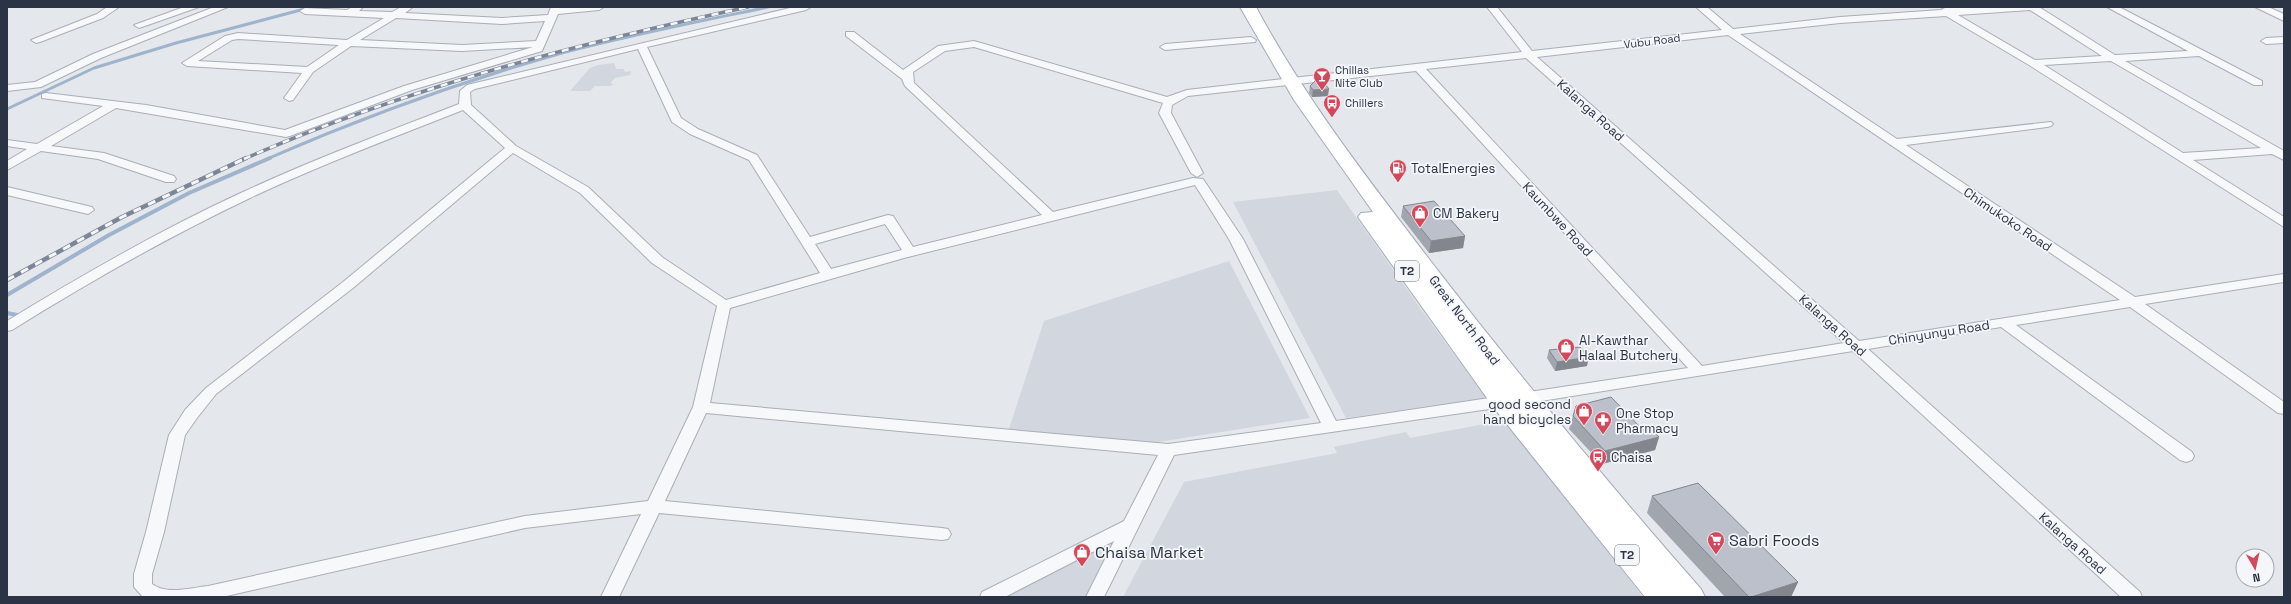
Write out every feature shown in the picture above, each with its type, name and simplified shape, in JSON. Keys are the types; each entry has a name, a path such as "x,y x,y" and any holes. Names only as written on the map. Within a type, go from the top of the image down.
{"main road":[{"name":"Great North Road","path":"1234,7 1251,40 1282,83 1382,210 1513,400 1662,597"},
{"name":"Great North Road","path":"1248,7 1282,83"},
{"name":"Great North Road","path":"1513,400 1611,506 1691,597"}],"street":[{"path":"36,40 100,16 114,7"},
{"path":"139,25 194,7"},
{"path":"7,88 36,85 97,56 223,7"},
{"path":"289,98 309,70 349,43 408,7"},
{"path":"305,11 354,10 395,15 502,21 599,7"},
{"path":"724,305 657,260 584,190 565,177 512,148 465,106 465,92 471,87 641,45 806,7"},
{"name":"Kalanga Road","path":"1492,7 1530,56 1856,346 2133,597"},
{"name":"Chimukoko Road","path":"1701,7 1730,32 2131,301 2284,409"},
{"name":"Vubu Road","path":"1169,101 1187,93 1530,56 1730,32 1942,9 2028,7"},
{"path":"2032,7 2113,58 2281,152"},
{"path":"2112,7 2258,83"},
{"path":"2260,7 2284,18"},
{"path":"1942,9 2033,63 2284,223"},
{"path":"46,96 115,104 286,134 408,88 538,49 554,13"},
{"path":"850,34 907,78"},
{"path":"309,70 186,64 229,38 238,36 462,48 541,44"},
{"path":"1165,47 1251,40"},
{"path":"2266,41 2284,40"},
{"path":"1050,216 909,84 907,78 908,71 942,48 974,44 1169,101 1165,106 1165,113 1194,178 1236,239 1331,427"},
{"path":"641,45 676,120 685,127 744,152 753,158 827,273"},
{"path":"2033,63 2199,53"},
{"name":"Kaumbwe Road","path":"1419,68 1698,370"},
{"path":"7,166 115,104"},
{"path":"7,327 131,254 207,214 282,179 465,106"},
{"path":"1894,143 2047,124"},
{"path":"7,143 100,156 170,179"},
{"path":"512,148 348,285 211,391 191,414 177,435 155,532 143,574 143,587 155,596 178,597 208,593 517,523 654,506 942,534"},
{"path":"2182,157 2281,152"},
{"path":"724,305 827,273 1194,178"},
{"path":"7,191 88,210"},
{"path":"807,242 888,219 910,252"},
{"name":"Chinyunyu Road","path":"701,407 1168,450 1513,400 2284,278"},
{"path":"610,597 701,407 724,305"},
{"path":"2003,322 2186,456"},
{"path":"1094,597 1168,450"},
{"path":"989,597 1129,526"}],"shaded area":[{"path":"614,63 616,69 624,69 625,72 631,71 630,75 615,78 610,83 613,84 611,86 595,86 590,91 570,91 590,68 598,65"},
{"path":"1337,190 1486,398 1346,418 1233,202"},
{"path":"1229,261 1310,418 1152,443 1009,429 1044,321"},
{"path":"1506,420 1643,597 1123,597 1184,482 1337,453 1334,447 1406,432 1410,438"},
{"name":"Chaisa Market","path":"1120,537 1091,597 997,597"}],"building":[{"path":"1316,80 1322,80 1329,89 1313,90 1310,86"},
{"path":"1434,201 1465,236 1431,241 1403,206"},
{"path":"1580,347 1589,357 1557,362 1549,350"},
{"path":"1611,397 1643,430 1650,428 1659,437 1605,451 1573,416 1576,406"},
{"path":"1698,483 1798,582 1749,597 1652,496"}],"waterway":[{"path":"7,109 94,68 176,43 312,7"},
{"path":"267,159 374,115 446,89 518,66 608,42 768,7"},
{"path":"7,295 109,235 189,193 270,158"},
{"path":"7,313 17,315"}],"railway":[{"path":"244,159 367,110 429,89 492,70 619,36 748,7"},
{"path":"7,280 122,217 246,158"}],"place":[{"name":"Chillas Nite Club","path":"1322,91"},
{"name":"Chillers","path":"1332,118"},
{"name":"TotalEnergies","path":"1398,183"},
{"name":"CM Bakery","path":"1420,228"},
{"name":"Al-Kawthar Halaal Butchery","path":"1566,362"},
{"name":"good second hand bicycles","path":"1584,426"},
{"name":"One Stop Pharmacy","path":"1603,435"},
{"name":"Chaisa","path":"1598,472"},
{"name":"Sabri Foods","path":"1716,555"},
{"name":"Chaisa Market","path":"1082,567"}]}
